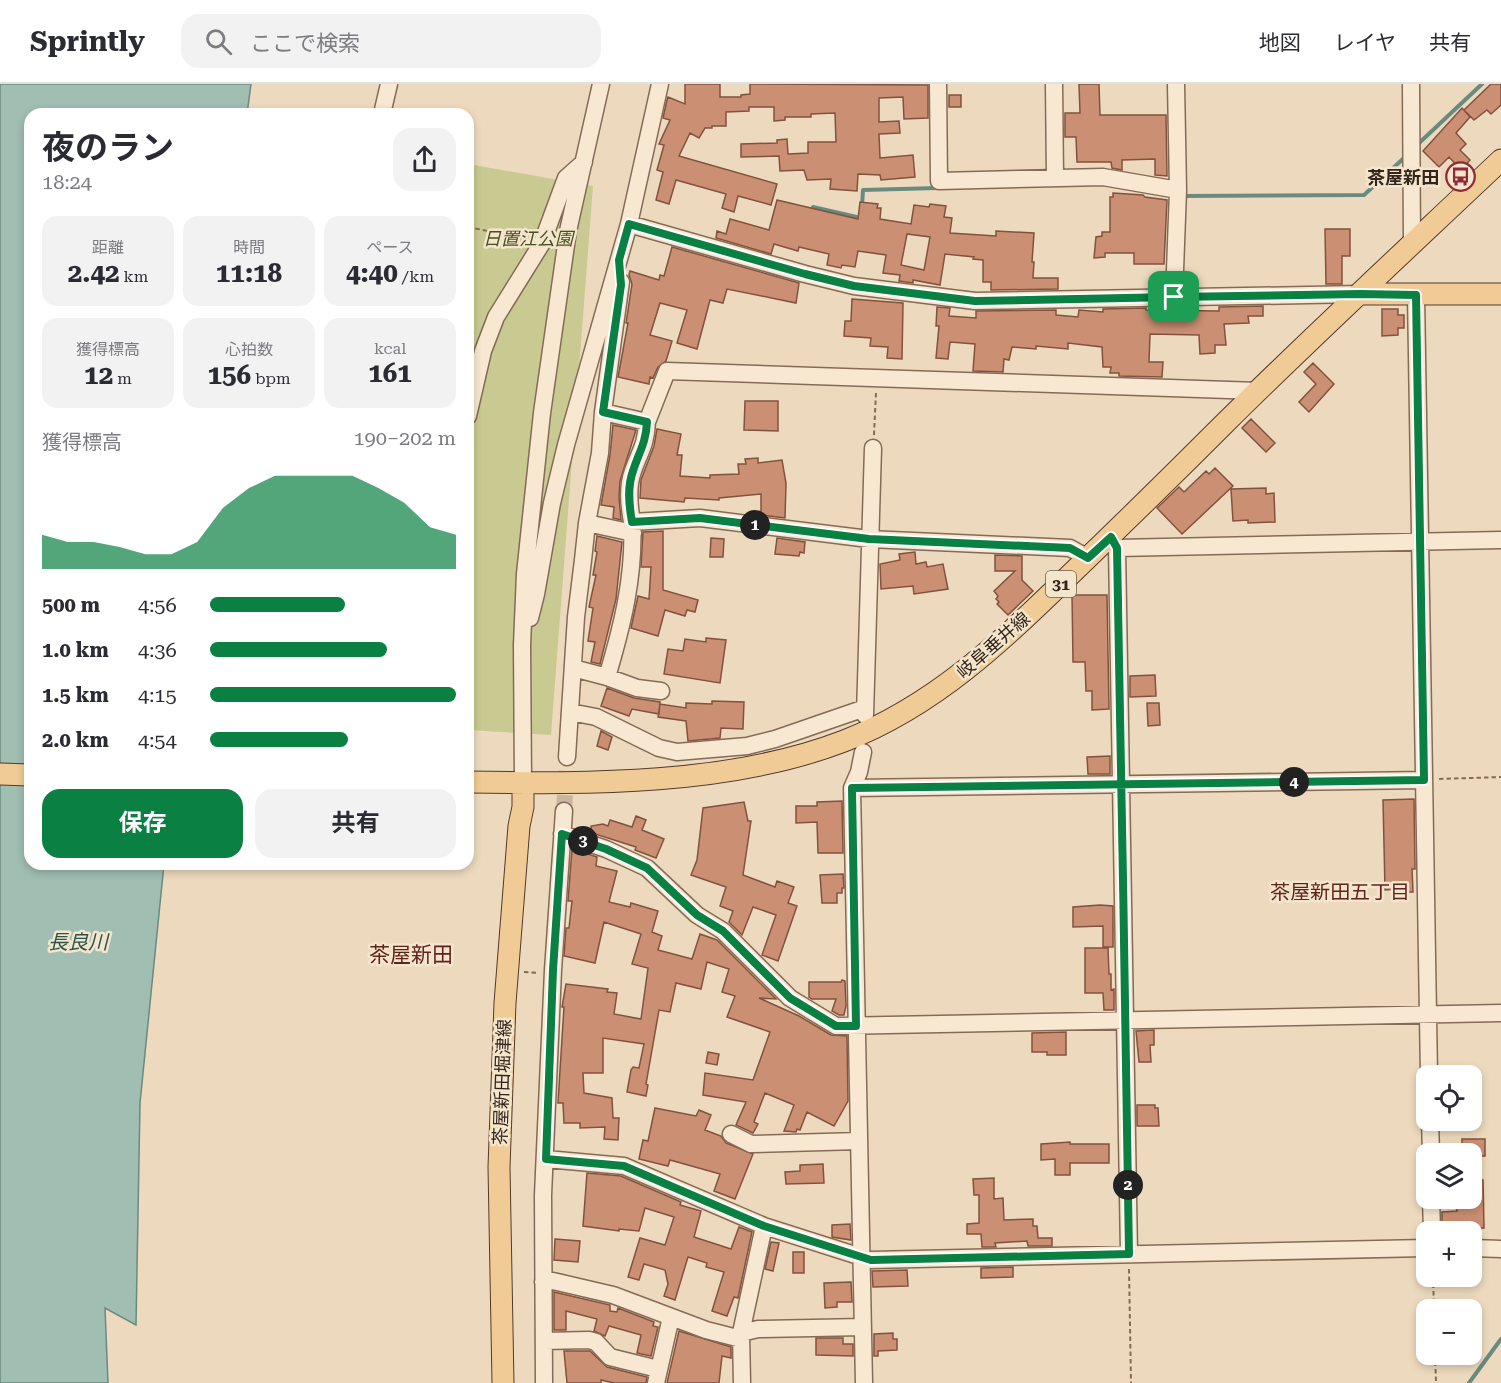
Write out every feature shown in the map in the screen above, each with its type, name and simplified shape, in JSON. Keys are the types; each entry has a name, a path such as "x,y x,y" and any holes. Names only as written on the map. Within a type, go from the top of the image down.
{"main road":[{"name":"岐阜垂井線","path":"474,782 625,781 717,772 808,754 845,741 905,712 947,685 1005,638 1088,558 1114,542 1258,391 1501,160"},
{"path":"1360,294 1501,294"},
{"path":"0,774 24,775"},
{"name":"茶屋新田堀津線","path":"503,1383 499,1167 505,1003 519,826 523,807 515,783"}],"street":[{"path":"383,108 389,84"},
{"path":"515,783 525,574 542,413 568,231 601,84"},
{"path":"522,645 536,594 552,503 566,445 629,224 660,84"},
{"path":"938,84 939,181 1119,179 1178,190"},
{"path":"1054,84 1055,178"},
{"path":"1174,297 1178,190 1176,84"},
{"path":"1411,84 1412,244"},
{"path":"474,390 483,351 496,317 542,243 566,178 584,162"},
{"path":"629,224 854,286 975,301 1360,294"},
{"path":"567,757 587,523 600,453 603,412 621,285 619,260"},
{"path":"1416,295 1429,1065"},
{"path":"607,677 629,588 632,528 629,501 632,472 646,437 647,422 667,371 1258,391"},
{"path":"603,412 647,422"},
{"path":"570,712 596,717 659,748 677,752 747,746 865,712 873,448"},
{"path":"587,523 632,528 700,518 869,539 1070,548 1088,558"},
{"path":"1129,1254 1126,1020 1114,542 1501,540"},
{"path":"573,668 637,688 662,691"},
{"path":"863,752 859,772 852,788 864,1383"},
{"path":"852,788 1424,780"},
{"path":"544,1383 543,1196 553,970 564,811"},
{"path":"562,834 606,849 647,868 697,915 723,931 790,998 836,1026 1501,1013"},
{"path":"731,1134 751,1144 859,1141"},
{"path":"546,1159 624,1166 764,1226 871,1260 1416,1248"},
{"path":"742,1383 741,1336 764,1226"},
{"path":"1482,1248 1501,1249"},
{"path":"543,1282 553,1281 613,1295 671,1317 741,1336 758,1329 863,1328"},
{"path":"544,1341 589,1340 596,1342 610,1357 657,1376 671,1317"}],"path":[{"path":"474,227 542,243"},
{"path":"873,448 877,378"},
{"path":"1424,780 1501,777"},
{"path":"1129,1254 1131,1383"},
{"path":"1435,1365 1436,1383"}],"green space":[{"name":"日置江公園","path":"474,165 593,186 551,735 474,730"}],"water":[{"name":"長良川","path":"0,84 251,84 248,108 24,108 24,870 163,870 140,1103 136,1325 105,1308 108,1383 0,1383"}],"building":[{"path":"685,84 720,84 720,97 741,97 741,95 750,94 750,84 928,85 928,118 904,119 903,97 879,98 879,122 899,121 900,133 879,134 880,158 913,155 915,177 881,180 880,175 858,174 857,191 830,189 831,179 807,180 804,170 780,171 779,156 741,157 741,144 777,143 777,140 787,139 788,154 808,153 808,142 836,142 835,113 811,114 811,117 785,117 785,120 774,121 774,107 749,107 749,111 726,112 726,126 705,128 699,138 690,133 679,156 777,184 771,205 738,196 734,212 722,208 726,194 676,180 669,204 656,200 663,172 657,170 664,145 659,144 670,120 663,118 667,100 668,97 685,104"},
{"path":"1079,84 1099,84 1100,115 1166,115 1167,176 1155,175 1155,159 1122,160 1122,170 1112,168 1111,162 1077,162 1076,137 1065,137 1065,113 1080,113"},
{"path":"1491,84 1501,84 1501,105 1491,114 1487,110 1474,120 1464,110"},
{"path":"949,95 961,95 961,107 949,107"},
{"path":"1462,108 1470,117 1456,133 1466,144 1460,150 1470,160 1461,170 1449,157 1439,167 1423,151"},
{"path":"1113,193 1143,195 1167,200 1164,264 1134,264 1134,253 1105,253 1105,257 1094,258 1096,237 1102,236 1102,232 1110,232 1110,197 1113,197"},
{"path":"777,200 858,219 860,202 878,204 877,208 881,208 880,219 911,224 914,205 946,206 944,217 952,218 950,233 996,236 996,231 1034,233 1033,278 1058,278 1058,289 991,290 991,282 983,282 983,260 973,259 974,257 945,254 940,285 913,280 913,283 899,281 900,275 883,273 886,255 858,251 855,267 842,265 841,268 827,265 829,254 799,247 798,251 774,244 771,254 716,238 717,231 726,234 730,219 769,230","holes":["907,234 930,237 924,270 901,265"]},
{"path":"1325,229 1350,229 1350,256 1342,256 1342,284 1326,284"},
{"path":"672,247 799,283 796,303 727,289 723,303 710,300 697,349 677,343 687,310 660,303 650,335 672,341 666,361 658,367 653,378 650,377 649,384 618,377 628,323 626,323 632,284 630,271 659,280 660,275 664,276"},
{"path":"852,299 903,303 902,359 887,358 888,347 870,346 871,338 844,336 845,321 851,321"},
{"path":"1263,306 1263,316 1248,316 1249,323 1224,324 1226,345 1215,345 1215,353 1200,354 1199,335 1150,334 1149,362 1163,362 1162,377 1119,376 1119,373 1110,373 1111,367 1103,367 1102,347 1068,343 1068,349 1036,346 1036,349 1012,347 1009,360 1004,359 1003,372 973,371 975,344 950,342 948,359 936,358 939,326 936,326 937,307 950,308 949,316 976,318 976,311 1056,310 1056,315 1078,317 1079,310 1103,312 1103,309 1146,308 1146,310 1219,311 1219,307"},
{"path":"1382,309 1398,309 1398,315 1404,315 1404,328 1398,328 1398,335 1382,336"},
{"path":"1313,363 1334,384 1309,412 1299,402 1316,384 1304,372"},
{"path":"745,401 778,401 778,431 744,430"},
{"path":"1251,419 1275,443 1266,452 1242,428"},
{"path":"613,425 636,430 620,481 621,520 613,518 614,507 601,505"},
{"path":"657,429 681,434 677,455 682,455 680,476 710,478 710,475 739,474 738,464 746,464 745,459 758,458 758,463 782,460 786,483 785,518 761,515 761,494 719,498 719,500 685,498 684,502 640,498 641,480 654,446"},
{"path":"1215,468 1233,486 1182,534 1157,508 1179,487 1184,492 1206,471 1209,474"},
{"path":"1266,488 1266,494 1274,493 1275,522 1233,521 1231,489"},
{"path":"663,531 663,590 698,600 695,612 687,610 685,616 665,610 658,636 631,628 638,596 649,599 651,567 641,567 643,532"},
{"path":"597,536 622,542 616,599 600,664 591,662 595,642 588,641 593,608 589,607 596,575 593,575"},
{"path":"711,538 724,539 723,557 710,557"},
{"path":"777,538 805,542 804,553 800,552 799,556 775,554"},
{"path":"915,552 916,564 926,562 927,567 943,564 948,589 914,594 913,586 881,589 880,564 900,560 899,554"},
{"path":"995,555 1022,556 1022,580 1033,591 1008,615 997,604 998,596 994,591 1015,571 995,571"},
{"path":"1072,595 1107,595 1109,709 1092,710 1092,691 1086,691 1085,662 1073,662"},
{"path":"706,638 726,640 720,683 664,674 668,649 683,651 685,639 706,642"},
{"path":"1155,675 1156,696 1130,697 1130,676"},
{"path":"607,688 634,698 660,702 659,714 632,709 629,716 601,706"},
{"path":"712,701 744,702 743,729 721,728 720,738 688,741 686,721 658,717 660,704 686,708 686,703 712,704"},
{"path":"1147,703 1159,703 1160,725 1148,726"},
{"path":"601,731 612,737 608,750 597,746"},
{"path":"1110,756 1110,774 1088,774 1087,757"},
{"path":"1414,799 1413,892 1400,892 1400,889 1385,890 1383,800"},
{"path":"842,801 843,853 818,853 817,822 796,823 796,806 817,806 817,802"},
{"path":"744,802 748,821 751,821 743,875 775,887 777,881 794,887 788,903 797,906 778,961 762,955 776,915 753,907 742,935 729,922 733,911 720,906 726,887 691,875 697,860 703,808"},
{"path":"636,816 646,820 642,830 664,839 656,858 635,850 636,847 592,833 591,826 603,824 608,826 610,820 632,827"},
{"path":"572,849 597,857 596,866 617,871 609,902 630,907 631,903 658,911 652,932 662,936 658,950 692,959 700,934 717,940 776,999 759,998 799,1016 831,1035 847,1036 848,1101 834,1126 807,1112 800,1130 784,1131 794,1105 765,1093 754,1122 758,1124 753,1133 736,1125 746,1102 703,1095 705,1073 753,1080 770,1032 727,1017 735,996 722,992 729,969 707,962 701,989 676,983 670,1012 659,1010 646,1096 627,1092 631,1070 633,1067 639,1068 644,1044 603,1038 603,1073 583,1073 584,1093 612,1098 613,1118 619,1118 618,1140 604,1139 605,1127 580,1128 580,1123 564,1123 563,1103 558,1102 564,1007 562,1007 566,984 608,989 607,992 617,993 614,1014 641,1019 648,968 632,964 641,934 604,922 595,963 564,956 566,928 569,928 572,901 568,901"},
{"path":"843,874 844,888 842,888 842,893 837,893 837,903 822,903 820,875"},
{"path":"1113,906 1113,947 1103,947 1103,926 1073,927 1073,907"},
{"path":"1085,948 1108,948 1111,990 1114,989 1114,1010 1104,1010 1103,993 1085,993"},
{"path":"845,981 844,1015 832,1011 836,999 809,997 809,982 841,982"},
{"path":"1154,1030 1154,1045 1150,1045 1151,1062 1139,1062 1136,1031"},
{"path":"1066,1032 1066,1055 1032,1052 1032,1033"},
{"path":"708,1052 719,1054 717,1065 706,1063"},
{"path":"1137,1105 1155,1105 1155,1108 1158,1108 1159,1126 1137,1126"},
{"path":"655,1108 696,1116 699,1110 711,1115 705,1130 721,1136 726,1143 753,1154 735,1199 714,1191 720,1174 670,1160 668,1166 639,1159 643,1140 648,1141"},
{"path":"1462,1139 1485,1139 1485,1156 1482,1156 1482,1143 1462,1143"},
{"path":"1070,1142 1070,1144 1109,1144 1109,1163 1070,1163 1070,1175 1055,1175 1055,1159 1041,1160 1041,1144"},
{"path":"823,1164 824,1183 786,1184 785,1172 800,1171 800,1165"},
{"path":"587,1173 621,1176 681,1202 680,1205 701,1211 694,1237 731,1249 739,1227 752,1232 738,1298 734,1297 727,1316 712,1311 724,1272 706,1267 707,1263 688,1257 675,1300 664,1296 668,1284 665,1270 644,1264 639,1280 628,1277 640,1238 665,1245 674,1217 645,1208 639,1231 583,1226"},
{"path":"994,1178 994,1199 1003,1198 1004,1220 1033,1219 1033,1226 1037,1226 1038,1238 1052,1238 1052,1246 1028,1246 1027,1241 995,1243 996,1247 982,1247 981,1234 967,1234 967,1224 979,1223 979,1195 974,1195 973,1179"},
{"path":"1483,1180 1484,1228 1482,1228 1482,1221 1442,1221 1442,1212 1457,1211 1456,1209 1482,1209"},
{"path":"850,1224 851,1240 832,1237 832,1225"},
{"path":"555,1239 580,1241 578,1262 554,1260"},
{"path":"771,1242 779,1243 773,1271 765,1269"},
{"path":"793,1252 804,1252 804,1273 793,1273"},
{"path":"1013,1267 1013,1277 981,1278 981,1268"},
{"path":"907,1270 908,1286 873,1287 872,1271"},
{"path":"851,1282 852,1302 837,1302 837,1307 825,1308 824,1283"},
{"path":"554,1292 610,1305 610,1311 617,1312 618,1308 654,1322 653,1326 658,1327 651,1356 637,1353 641,1335 609,1326 605,1336 594,1331 597,1319 566,1311 566,1330 554,1330"},
{"path":"679,1331 731,1347 731,1358 722,1356 719,1383 667,1383"},
{"path":"893,1333 893,1339 897,1339 897,1350 878,1351 878,1356 874,1356 874,1334"},
{"path":"816,1338 843,1338 843,1344 853,1344 853,1356 816,1355"},
{"path":"564,1351 590,1351 607,1367 647,1377 646,1383 614,1383 601,1380 601,1383 567,1383"}],"waterway":[{"path":"1417,145 1482,84"},
{"path":"1182,196 1364,195 1405,157"},
{"path":"862,206 863,190 938,188"},
{"path":"813,207 861,217"},
{"path":"1469,1383 1501,1339"}],"tunnel":[{"path":"564,811 567,757"}],"place":[{"name":"茶屋新田","path":"1460,177"}],"district":[{"name":"茶屋新田五丁目","path":"1340,892"},
{"name":"茶屋新田","path":"411,955"}],"route":[{"path":"1174,297 975,301 854,286 629,224 619,260 621,285 603,412 647,422 643,449 632,472 629,501 632,522 700,518 869,539 1070,548 1088,558 1111,537 1117,548 1120,784 1129,1254 871,1260 764,1226 624,1166 546,1159 553,970 562,834 606,849 647,868 697,915 723,931 790,998 836,1026 856,1026 852,788 1120,784 1424,780 1416,295 1174,297"}]}
